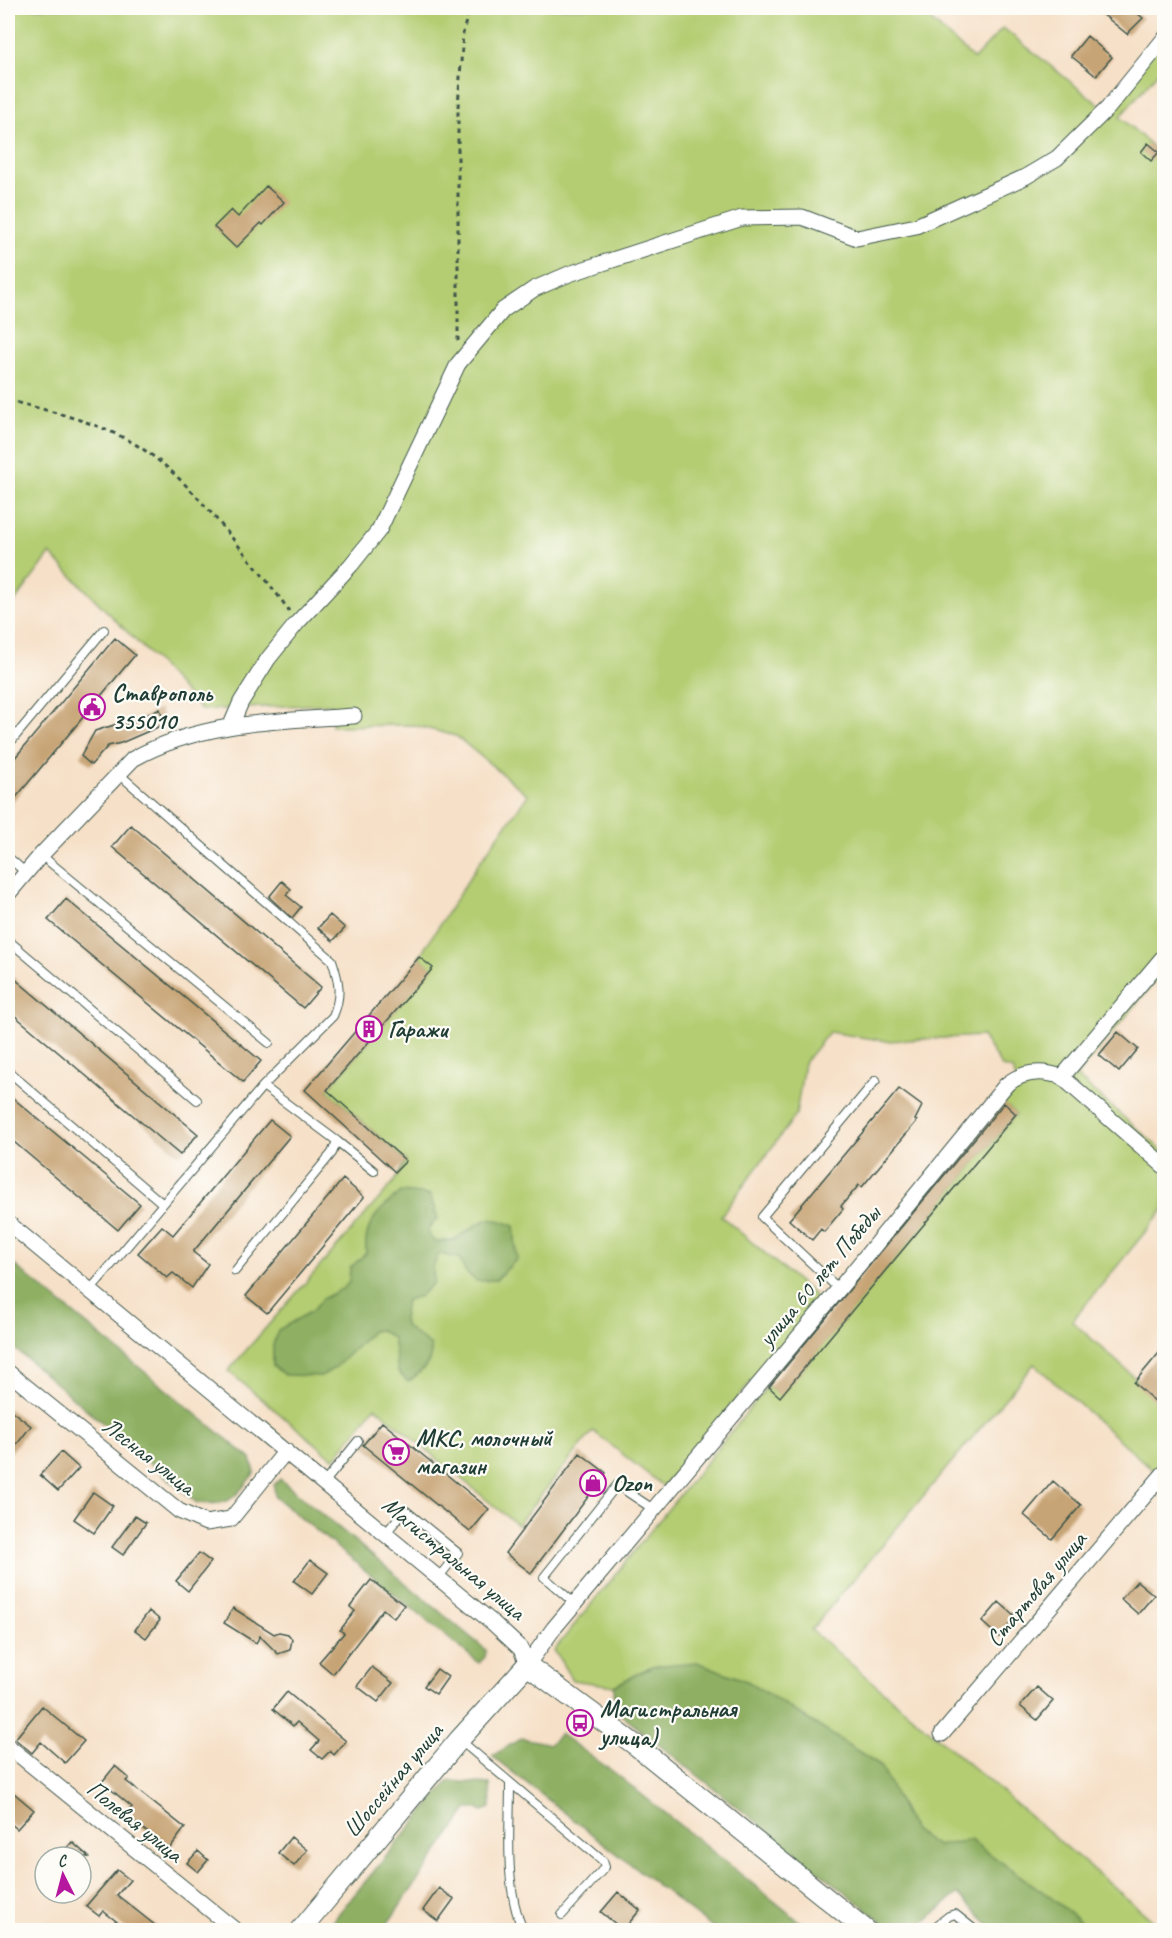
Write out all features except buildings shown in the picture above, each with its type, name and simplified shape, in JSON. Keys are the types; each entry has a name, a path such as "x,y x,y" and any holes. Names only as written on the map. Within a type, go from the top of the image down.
{"street":[{"path":"231,725 241,702 268,658 379,530 458,364 504,310 534,289 569,274 742,218 802,217 857,238 916,226 1006,186 1057,158 1108,108 1164,39"},
{"path":"8,894 41,855 133,759 151,749 186,736 231,725 354,716"},
{"path":"1164,956 1062,1077 1164,1166"},
{"name":"улица 60 лет Победы","path":"527,1665 574,1603 839,1289 1006,1085 1015,1078 1029,1073 1048,1072 1062,1077"},
{"name":"Магистральная улица","path":"8,1223 438,1578 521,1649 527,1665 638,1747 866,1930"},
{"name":"Лесная улица","path":"8,1372 179,1511 207,1522 231,1519 286,1451"},
{"name":"Стартовая улица","path":"942,1734 1164,1473"},
{"name":"Шоссейная улица","path":"301,1930 459,1740 527,1665"},
{"name":"Полевая улица","path":"8,1746 235,1930"}],"lane":[{"path":"8,745 104,630"},
{"path":"90,1290 263,1086 333,1016 337,1006 339,982 332,960 119,774"},
{"path":"41,855 269,1043"},
{"path":"8,858 26,872"},
{"path":"8,940 197,1100"},
{"path":"8,1071 163,1204"},
{"path":"839,1289 762,1217 876,1080"},
{"path":"263,1086 374,1171"},
{"path":"235,1271 332,1153 337,1141"},
{"path":"324,1482 358,1441"},
{"path":"574,1603 544,1577 617,1485 653,1509"},
{"path":"385,1534 405,1510 458,1553 438,1578"},
{"path":"459,1740 603,1860 605,1867 562,1916"},
{"path":"510,1784 511,1884 518,1919 523,1930"},
{"path":"931,1930 955,1914 975,1930"}],"path":[{"path":"458,364 460,276 458,107 463,33 470,8"},
{"path":"8,400 84,420 128,440 165,463 219,521 274,588 297,623"}],"green space":[{"path":"8,8 917,8 974,59 1003,28 1102,107 1164,32 1164,65 1120,117 1164,157 1164,971 1076,1076 1164,1152 1164,1209 1072,1321 1164,1404 1164,1480 1034,1364 811,1630 1164,1930 1091,1930 1050,1897 970,1840 937,1847 913,1830 880,1765 824,1731 652,1666 614,1686 572,1680 554,1650 768,1386 780,1396 1016,1114 1003,1103 1019,1088 1013,1070 1002,1067 982,1036 887,1041 829,1032 804,1063 796,1115 721,1216 820,1300 663,1486 593,1431 517,1525 375,1407 334,1459 228,1371 393,1183 406,1161 327,1090 432,968 419,957 479,863 528,795 456,736 413,725 332,726 332,704 201,710 50,554 8,611"},
{"path":"401,1192 430,1195 438,1218 428,1229 430,1237 436,1242 455,1239 488,1220 514,1226 517,1259 496,1280 476,1281 465,1271 459,1258 439,1254 433,1267 434,1282 420,1296 406,1300 403,1320 406,1327 431,1346 428,1363 408,1382 398,1372 393,1338 380,1330 372,1331 335,1368 321,1376 285,1375 273,1366 273,1345 278,1330 312,1311 322,1299 344,1288 349,1281 350,1268 366,1253 367,1233 374,1218"},
{"path":"8,1260 251,1459 255,1472 237,1494 218,1503 197,1503 8,1343"},
{"path":"280,1479 486,1650 485,1657 479,1663 275,1497 274,1485"},
{"path":"697,1662 749,1682 880,1765 913,1830 937,1846 970,1840 1050,1897 1091,1930 995,1930 957,1894 915,1930 893,1930 615,1710 614,1686 652,1666"},
{"path":"560,1734 615,1773 810,1930 715,1930 492,1756 522,1738 550,1744"},
{"path":"449,1781 490,1784 491,1808 483,1811 468,1809 383,1930 325,1930"}],"place":[{"name":"Ставрополь 355010","path":"92,707"},
{"name":"Гаражи","path":"369,1029"},
{"name":"МКС, молочный магазин","path":"396,1452"},
{"name":"Ozon","path":"593,1483"},
{"name":"Магистральная улица)","path":"580,1723"}]}
